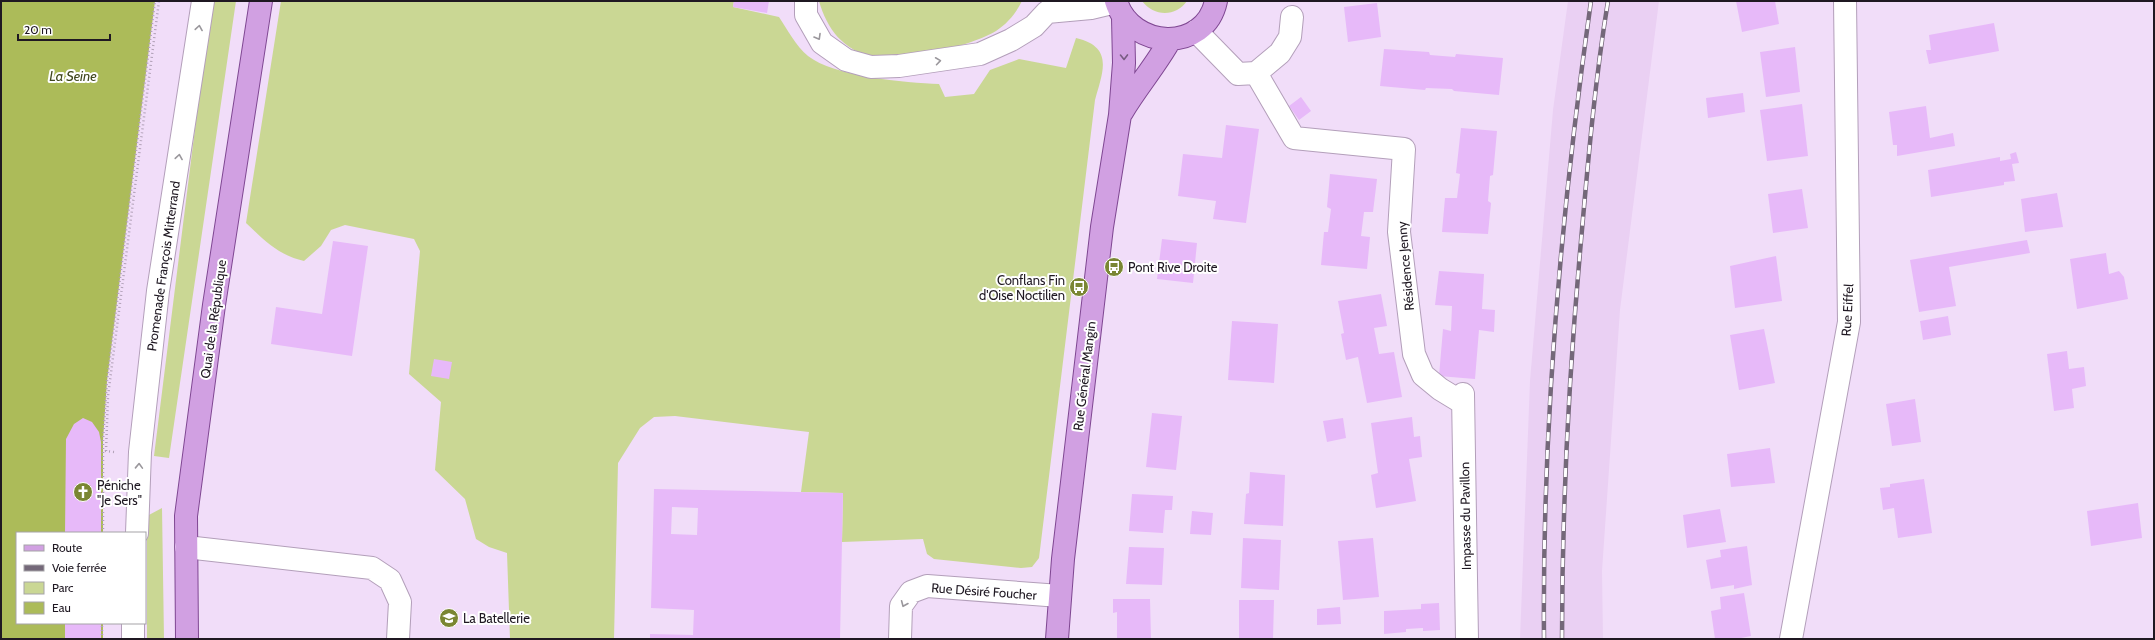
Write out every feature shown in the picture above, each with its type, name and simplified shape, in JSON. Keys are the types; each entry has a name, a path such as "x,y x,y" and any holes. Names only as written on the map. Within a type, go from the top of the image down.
{"main road":[{"name":"Quai de la République","path":"187,639 186,516 214,305 261,1"},
{"path":"1118,7 1139,32 1159,40 1170,40 1183,37 1196,31 1211,15 1220,2"},
{"name":"Rue Général Mangin","path":"1057,639 1060,596 1102,228 1120,115 1124,63 1118,7"},
{"name":"Rue Général Mangin","path":"1120,115 1137,88 1159,60 1170,40"}],"street":[{"name":"Promenade François Mitterrand","path":"137,532 140,452 158,291 203,1"},
{"path":"806,1 806,15 822,43 846,60 871,67 898,66 980,54 1011,40 1034,26 1046,6 1091,8 1118,7"},
{"name":"Rue Eiffel","path":"1791,639 1849,322 1845,1"},
{"path":"1196,31 1238,74 1256,73 1280,53 1290,37 1292,18"},
{"name":"Résidence Jenny","path":"1256,73 1294,138 1404,149 1399,232 1414,354 1423,374 1440,389 1463,398"},
{"name":"Impasse du Pavillon","path":"1463,398 1467,639"},
{"path":"186,547 372,568 390,580 400,602 398,639"},
{"name":"Rue Désiré Foucher","path":"900,639 901,606 911,592 927,586 1060,596"},
{"path":"133,624 133,639"}],"path":[{"path":"103,532 103,440 107,381 154,1"},
{"path":"140,452 106,452 108,396 159,1"},
{"path":"102,624 102,639"}],"shaded area":[{"path":"1568,1 1659,1 1620,310 1602,571 1603,639 1520,639 1530,381 1553,110"}],"green space":[{"path":"211,1 236,1 169,458 154,456"},
{"path":"281,1 734,1 733,7 779,17 800,47 808,56 819,63 834,69 870,77 939,84 945,97 974,94 990,70 1019,59 1066,68 1076,38 1088,42 1096,47 1101,54 1103,70 1095,100 1039,558 1032,567 1021,568 934,559 927,554 923,539 842,542 843,493 801,492 809,432 675,416 654,417 640,428 618,463 614,639 510,639 507,553 489,547 476,539 465,499 435,470 441,402 409,374 420,251 414,239 345,225 331,230 321,246 304,261 279,251 246,223"},
{"path":"819,1 1022,1 1014,14 1000,28 971,42 918,56 885,58 862,54 845,44 827,21"},
{"path":"1142,1 1187,1 1177,10 1165,13 1153,10"},
{"path":"162,508 164,639 147,639 147,516"}],"water":[{"name":"La Seine","path":"1,1 155,1 107,381 103,440 103,532 16,532 16,624 103,624 103,639 1,639"}],"building":[{"path":"734,1 769,1 767,13 733,7"},
{"path":"1736,1 1775,1 1779,24 1742,32"},
{"path":"1377,3 1381,37 1348,42 1344,7"},
{"path":"1994,23 1999,51 1929,64 1926,50 1931,50 1929,35"},
{"path":"1795,47 1800,92 1766,97 1760,52"},
{"path":"1384,49 1429,52 1430,55 1455,57 1456,54 1503,58 1499,95 1454,91 1452,89 1426,88 1425,90 1380,86"},
{"path":"1743,93 1745,112 1708,118 1706,98"},
{"path":"1301,97 1311,111 1299,120 1289,106"},
{"path":"1802,104 1808,156 1767,161 1760,110"},
{"path":"1926,106 1930,138 1953,133 1955,146 1897,156 1897,145 1893,145 1889,112"},
{"path":"1226,125 1259,129 1246,223 1213,219 1216,201 1178,196 1183,154 1222,158"},
{"path":"1461,128 1497,131 1493,175 1490,176 1488,201 1491,203 1488,234 1442,232 1445,198 1457,198 1460,174 1456,173"},
{"path":"2016,152 2019,163 2012,164 2015,181 2004,182 2004,185 1931,197 1928,170 2000,157 2000,161 2011,159 2010,154"},
{"path":"1330,174 1377,179 1373,212 1364,212 1361,236 1370,237 1367,269 1321,265 1324,232 1328,232 1331,209 1327,207"},
{"path":"1802,189 1808,228 1773,233 1768,194"},
{"path":"2057,193 2063,227 2025,232 2021,199"},
{"path":"1162,239 1197,243 1193,283 1157,279"},
{"path":"2027,240 2030,253 1949,267 1956,306 1919,312 1910,260"},
{"path":"333,241 368,246 352,356 271,344 276,307 322,314"},
{"path":"2106,253 2109,274 2119,271 2124,277 2128,299 2077,309 2070,259"},
{"path":"1776,256 1782,301 1735,308 1730,266"},
{"path":"1439,271 1484,274 1482,309 1495,310 1494,332 1479,330 1475,379 1439,376 1443,329 1451,331 1452,306 1435,305"},
{"path":"1381,294 1387,326 1374,328 1379,354 1394,352 1402,397 1367,403 1358,357 1346,360 1341,334 1344,333 1338,301"},
{"path":"1948,316 1951,335 1923,340 1920,321"},
{"path":"1232,321 1278,324 1274,383 1228,380"},
{"path":"1764,329 1775,383 1739,390 1730,335"},
{"path":"2067,351 2069,369 2084,367 2086,386 2072,389 2074,408 2054,411 2047,354"},
{"path":"434,359 452,362 449,379 431,376"},
{"path":"1915,399 1921,442 1892,446 1886,404"},
{"path":"1152,413 1182,416 1176,470 1146,467"},
{"path":"1412,417 1414,437 1420,436 1422,457 1409,459 1416,501 1376,508 1371,475 1378,473 1371,423"},
{"name":"Péniche \"Je Sers\"","path":"83,418 92,422 99,432 101,442 101,532 65,532 66,439 74,424"},
{"path":"1343,418 1346,438 1327,442 1323,421"},
{"path":"1770,448 1775,483 1731,487 1727,454"},
{"path":"1250,472 1285,475 1283,526 1244,524 1246,494 1249,493"},
{"path":"1924,479 1932,533 1898,538 1894,508 1883,510 1880,488 1890,487 1890,484"},
{"path":"654,489 843,493 840,639 650,639 650,634 693,635 694,610 651,608","holes":["672,507 698,508 697,535 671,534"]},
{"path":"1132,494 1173,496 1172,510 1165,510 1163,533 1129,531"},
{"path":"2138,503 2142,538 2091,546 2087,511"},
{"path":"1720,509 1726,542 1687,548 1683,515"},
{"path":"1192,511 1213,513 1211,535 1190,534"},
{"path":"1243,538 1281,540 1279,590 1241,588"},
{"path":"1373,538 1379,597 1343,600 1338,541"},
{"path":"1747,546 1752,585 1734,589 1734,585 1711,589 1706,560 1721,557 1720,550"},
{"path":"1129,547 1164,548 1162,585 1126,584"},
{"path":"1744,593 1751,636 1736,639 1715,639 1711,611 1721,609 1720,597"},
{"path":"1113,599 1150,599 1151,639 1117,639 1117,612 1113,613"},
{"path":"1239,600 1274,600 1273,639 1239,639"},
{"path":"1439,603 1440,630 1423,631 1423,628 1406,629 1406,632 1384,634 1384,611 1421,609 1421,604"},
{"path":"1340,607 1341,624 1317,625 1317,609"},
{"path":"65,624 101,624 101,639 65,639"}],"railway":[{"path":"1544,639 1544,559 1550,399 1562,239 1580,80 1591,1"},
{"path":"1562,639 1563,539 1573,340 1592,121 1608,1"}],"place":[{"name":"Pont Rive Droite","path":"1114,267"},
{"name":"Conflans Fin d'Oise Noctilien","path":"1079,287"},
{"name":"Péniche \"Je Sers\"","path":"83,492"},
{"name":"La Batellerie","path":"449,618"}]}
